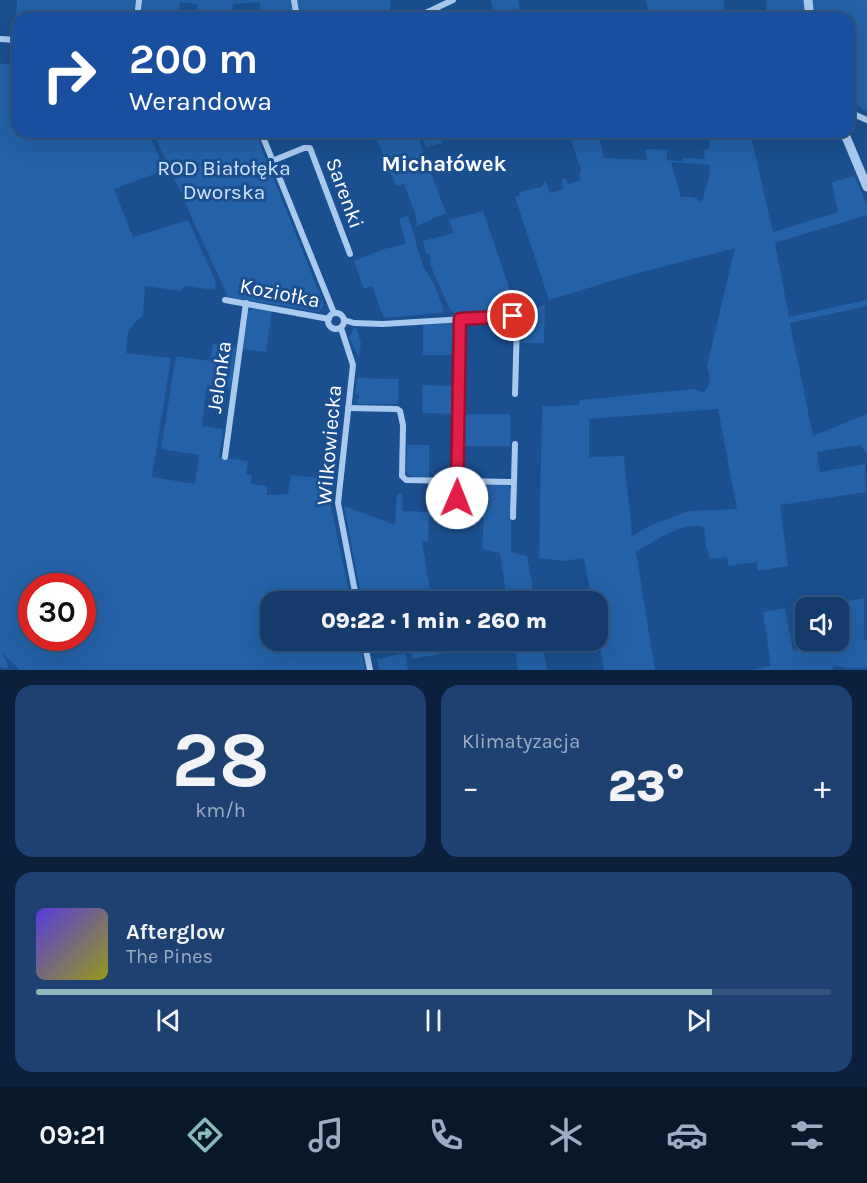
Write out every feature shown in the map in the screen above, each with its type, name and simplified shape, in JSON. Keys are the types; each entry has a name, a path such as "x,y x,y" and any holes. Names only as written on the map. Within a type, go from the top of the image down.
{"street":[{"path":"428,12 453,0"},
{"path":"263,138 334,313"},
{"path":"847,138 867,187"},
{"name":"Sarenki","path":"272,161 304,148 310,148 350,254"},
{"name":"Koziołka","path":"225,300 329,319"},
{"name":"Jelonka","path":"225,457 246,303"},
{"path":"334,313 329,319 332,327 340,328 344,320"},
{"path":"334,313 354,323 383,324 513,316 517,322 515,394"},
{"path":"457,516 460,319"},
{"name":"Wilkowiecka","path":"340,328 352,359 338,503 355,591"},
{"path":"348,408 397,409 400,411 403,424 402,476 406,480 513,482"},
{"path":"513,517 515,444"},
{"path":"366,651 370,670"}],"green space":[{"path":"17,0 136,0 134,12 16,12"},
{"path":"140,0 390,0 391,12 260,12 260,2 233,4 232,12 197,12 197,4 180,2 179,12 139,12"},
{"path":"491,0 518,0 520,12 493,12"},
{"path":"646,0 724,0 724,12 648,12"},
{"path":"766,0 804,0 805,12 767,12"},
{"path":"812,0 867,0 867,112 855,104 855,12 813,12"},
{"path":"0,64 12,65 12,138 151,138 165,170 114,189 133,237 188,220 216,282 215,290 185,286 181,291 145,286 143,315 129,331 126,353 171,358 152,477 195,484 199,455 161,449 176,356 210,361 213,344 236,347 231,388 207,385 202,426 223,429 219,457 248,461 246,474 252,475 251,484 267,486 267,495 288,494 291,475 331,479 330,502 349,591 260,591 260,651 361,651 365,670 20,670 3,653 8,667 5,669 0,667"},
{"name":"ROD Białołęka Dworska","path":"156,138 257,138 324,305 319,312 228,297"},
{"path":"376,138 418,138 446,213 417,226 415,213 404,184 396,186"},
{"path":"422,138 440,138 442,143 426,147"},
{"path":"579,138 599,138 604,158 647,160 645,149 667,150 667,160 705,159 703,150 709,149 710,138 751,138 773,232 838,212 832,182 854,176 867,205 867,215 775,243 789,317 867,300 867,306 790,323 813,436 867,414 867,454 860,445 817,452 820,472 865,464 866,492 780,505 788,566 757,571 757,562 728,566 727,557 710,559 704,527 696,526 678,529 636,552 655,670 604,670 601,651 608,651 608,591 590,591 584,558 564,561 539,558 542,406 579,405 580,400 694,389 703,393 709,383 707,366 735,248 631,275 549,300 515,197 520,195 519,192 542,187 545,181 550,193 564,189 561,180 566,178 568,184 581,180 579,173 581,170 571,140","holes":["671,162 710,165 702,202 693,197 681,197","718,409 737,509 688,511 651,525 632,536 624,456 589,457 589,419"]},
{"path":"483,211 516,308 455,313 450,310 429,262 431,260 429,254 426,254 423,241 454,233 449,220"},
{"path":"408,216 423,266 434,284 444,310 442,313 384,318 372,286 364,289 354,261 384,249 406,244 399,219"},
{"path":"545,305 544,343 518,343 518,326 521,316"},
{"path":"256,308 272,310 266,352 243,349 248,311"},
{"path":"450,323 455,328 454,355 423,355 423,325"},
{"path":"356,328 361,343 359,357 349,338"},
{"path":"357,378 398,379 398,404 358,404 355,399 359,399 359,395 355,394"},
{"path":"422,385 454,386 453,414 422,413"},
{"path":"462,414 510,414 510,446 462,446"},
{"path":"407,445 429,445 429,477 410,476 406,472"},
{"path":"429,483 451,483 454,486 454,514 450,517 429,516 428,542 422,541 430,591 360,591 344,506 395,525 397,494 402,493 403,511 428,512"},
{"path":"463,483 509,486 511,490 511,552 527,556 533,591 506,591 500,553 482,549 484,517 463,517 459,514 460,490"},
{"path":"864,598 864,640 867,640 867,667 850,668 834,665 832,670 749,670 771,666 763,612 785,608 793,651 849,651 849,601"},
{"path":"411,651 440,651 441,654 412,659"},
{"path":"515,651 544,651 547,670 518,670"},
{"path":"405,653 408,670 379,670 377,659"}],"district":[{"name":"Michałówek","path":"444,164"}],"route":[{"path":"457,498 460,319 513,316"}]}
